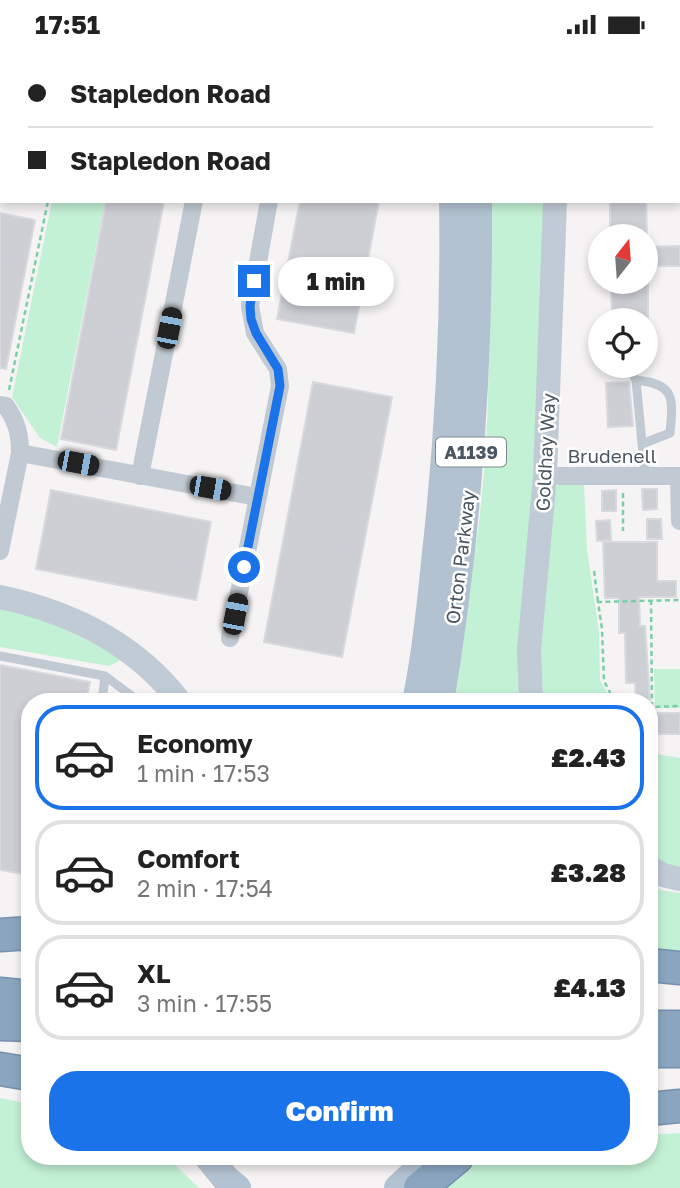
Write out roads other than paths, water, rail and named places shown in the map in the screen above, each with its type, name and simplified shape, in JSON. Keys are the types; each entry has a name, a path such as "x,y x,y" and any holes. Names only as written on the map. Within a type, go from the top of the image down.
{"highway":[{"path":"0,935 21,934"},
{"path":"658,966 680,968"},
{"path":"0,994 21,996"},
{"path":"0,1024 21,1025"},
{"path":"658,1027 680,1027"},
{"path":"658,1051 680,1052"},
{"path":"0,1069 21,1072"},
{"path":"658,1108 680,1107"},
{"path":"420,1188 447,1165"}],"main road":[{"name":"Orton Parkway","path":"417,693 431,599 448,421 453,320 453,203"},
{"name":"Orton Parkway","path":"441,693 456,601 472,436 477,348 478,203"},
{"path":"215,1165 237,1188"},
{"path":"398,1188 420,1165"}],"street":[{"path":"140,475 194,203"},
{"path":"230,638 280,386 278,369 256,333 250,306 269,203"},
{"name":"Goldhay Way","path":"531,693 529,650 545,476 555,203"},
{"path":"0,551 20,453 15,419 3,405"},
{"path":"20,453 257,497"},
{"name":"Brudenell","path":"545,476 680,476 680,521"},
{"path":"0,597 65,615 99,632 154,671 172,693"},
{"path":"658,872 680,879"}],"lane":[{"path":"642,443 670,433 672,405 664,386 636,380 645,475"},
{"path":"0,656 105,675 128,693"},
{"path":"103,693 105,675"}]}
